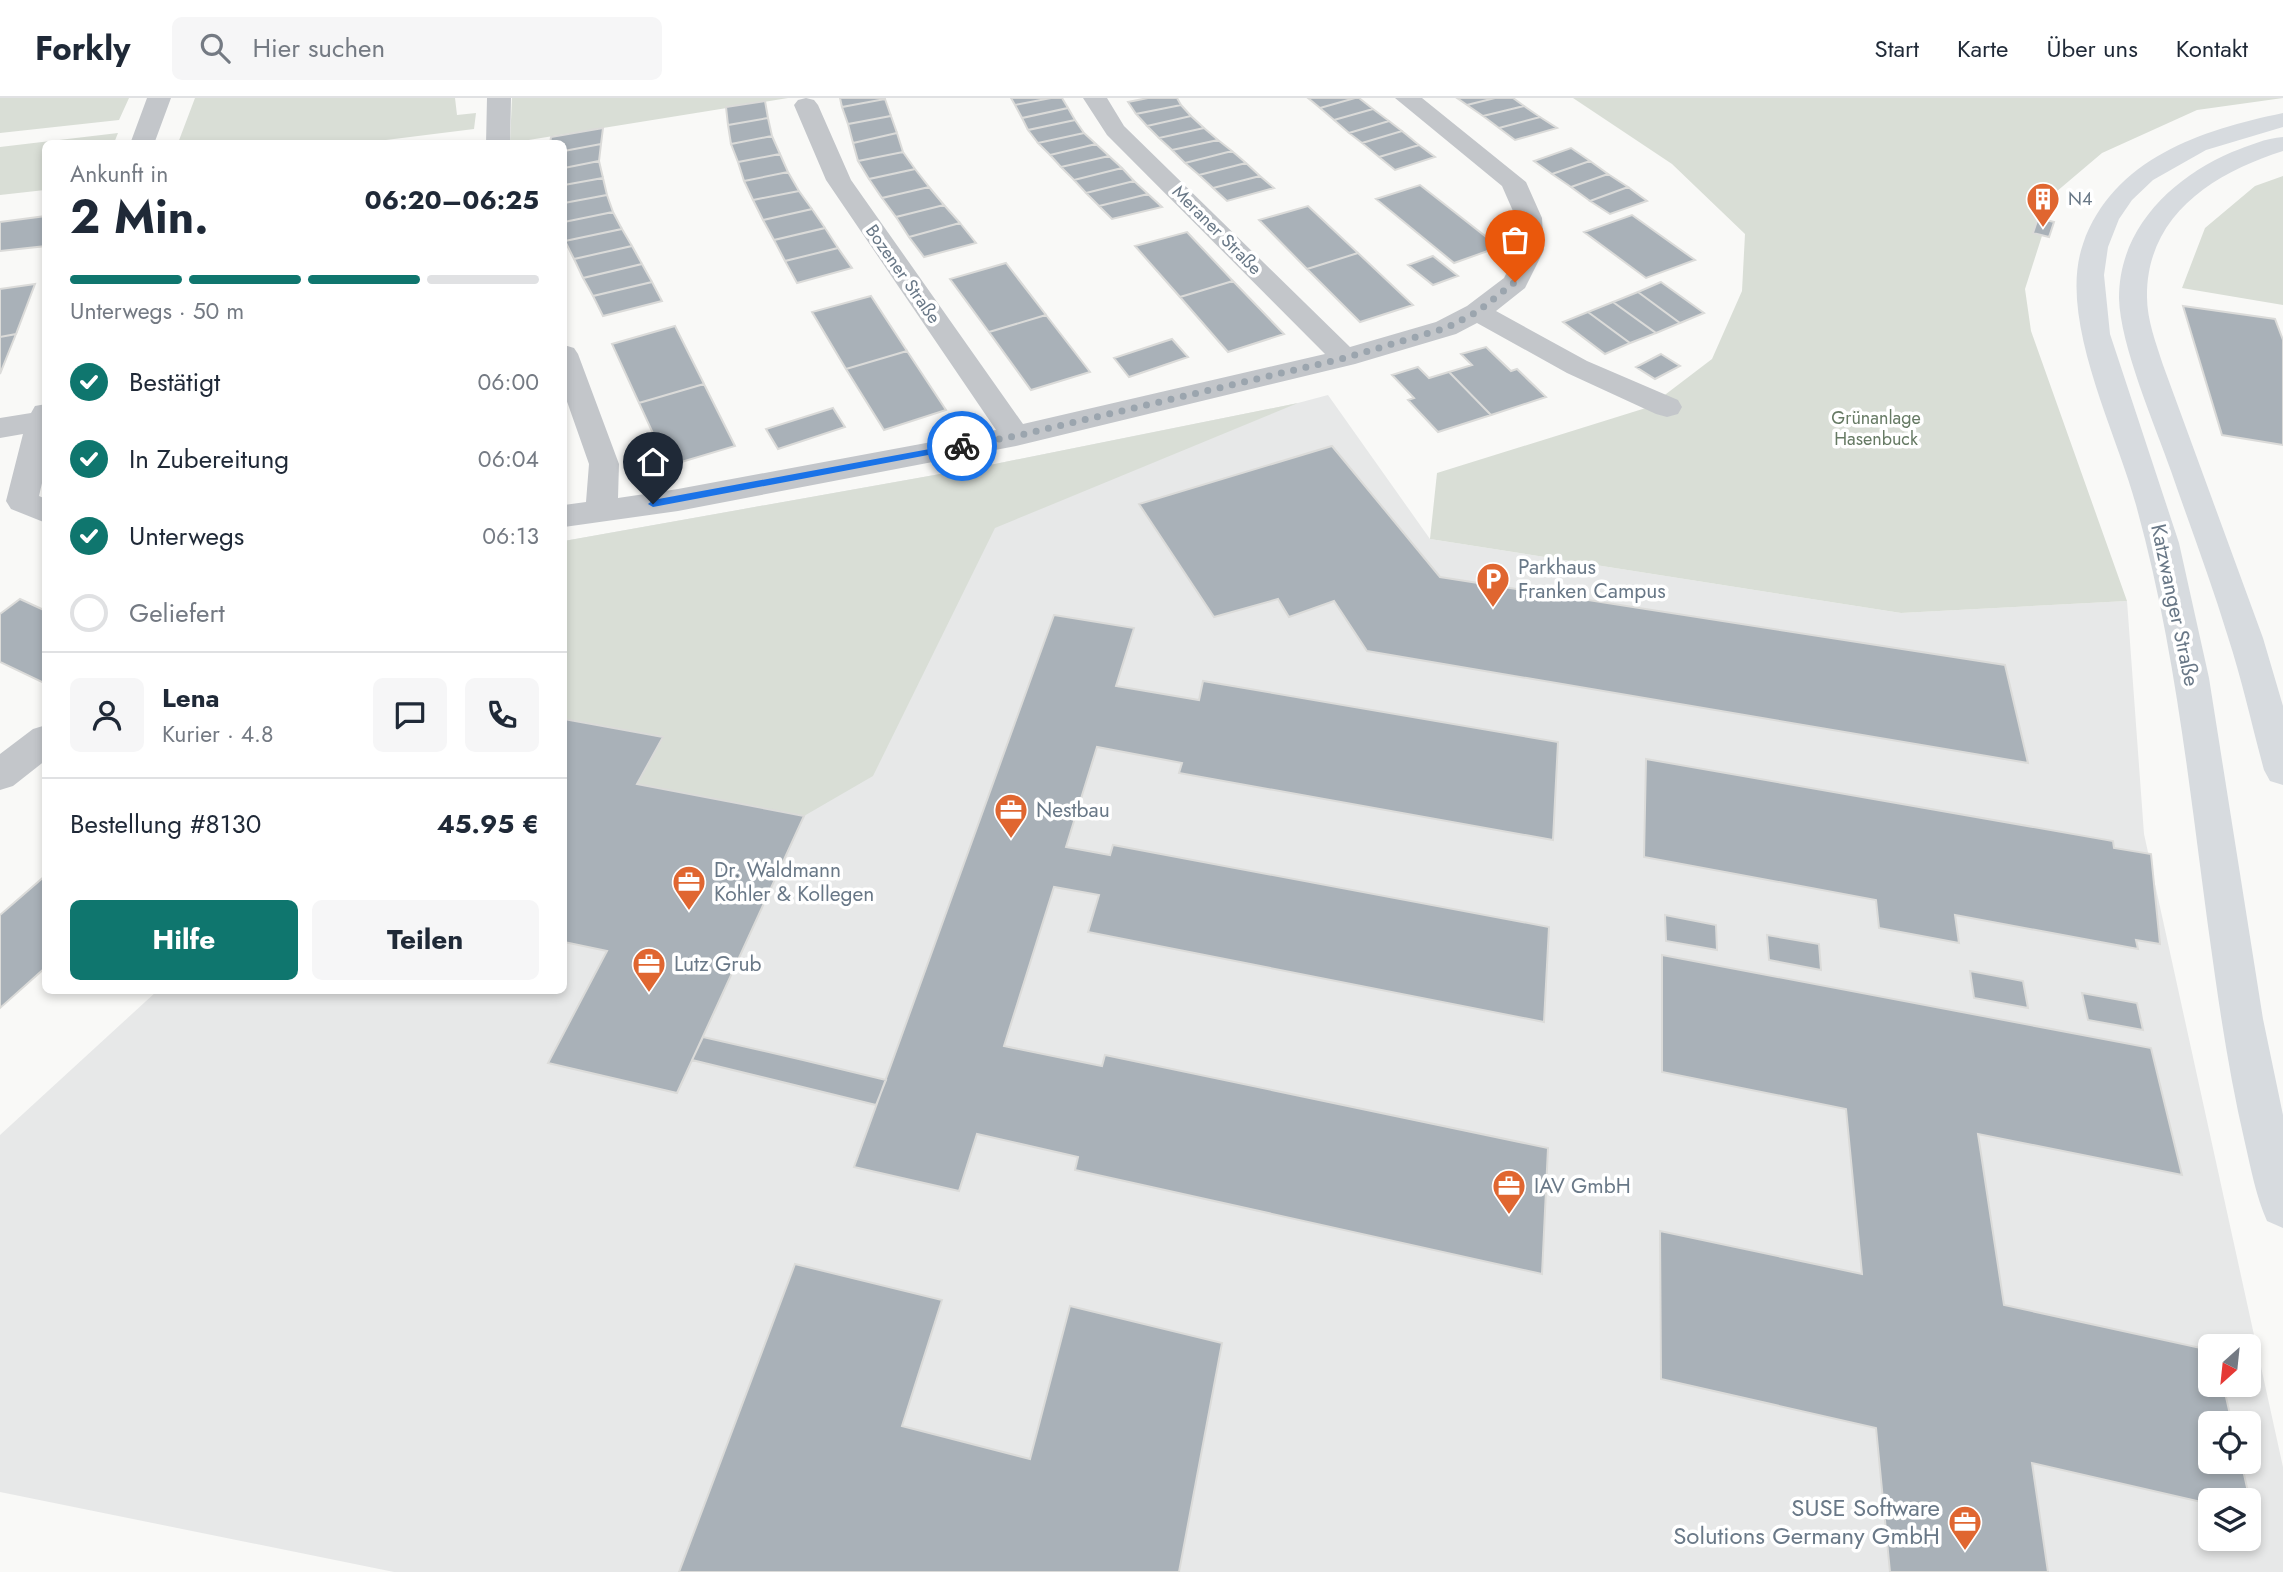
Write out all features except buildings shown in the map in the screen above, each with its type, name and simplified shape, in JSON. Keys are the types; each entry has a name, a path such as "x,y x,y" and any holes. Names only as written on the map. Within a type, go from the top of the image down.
{"main road":[{"name":"Katzwanger Straße","path":"2283,120 2205,141 2169,158 2141,179 2118,203 2100,233 2089,281 2092,315 2100,344 2148,492 2176,590 2242,1021 2260,1114 2283,1205"},
{"path":"2283,144 2247,155 2210,172 2183,190 2164,209 2146,237 2138,256 2133,295 2136,323 2149,365 2246,638 2283,770"}],"street":[{"path":"143,140 159,98"},
{"path":"498,140 499,98"},
{"name":"Meraner Straße","path":"1095,98 1115,130 1345,358"},
{"path":"567,516 678,500 1016,436 1345,358 1446,328 1477,312 1515,282 1531,250 1529,218 1513,181 1407,98"},
{"name":"Bozener Straße","path":"806,105 839,180 1016,436"},
{"path":"1477,312 1577,368 1667,407"},
{"path":"567,362 604,464 601,511"},
{"path":"0,428 42,418"},
{"path":"42,425 22,500 42,510"},
{"path":"0,775 42,742"}],"shaded area":[{"path":"1328,395 1430,539 1901,613 2127,601 2144,834 2254,1334 2198,1334 2198,1397 2261,1397 2261,1367 2283,1467 2283,1572 394,1572 0,1492 0,1135 154,994 567,994 567,540 985,466"}],"green space":[{"path":"0,98 129,98 119,120 0,133"},
{"path":"195,98 455,98 457,115 476,113 474,129 386,140 179,140"},
{"path":"512,98 788,98 529,140 510,140"},
{"name":"Grünanlage Hasenbuck","path":"1573,98 2283,98 2197,110 2102,153 2056,192 2025,289 2031,331 2127,601 1901,613 1430,539 1437,473 1649,407 1712,359 1742,291 1745,234 1672,164"},
{"path":"118,133 115,140 59,140"},
{"path":"42,142 42,190 0,195 0,147"},
{"path":"2283,176 2283,305 2182,288 2205,228 2255,186"},
{"path":"1298,403 995,528 873,776 804,816 637,784 662,737 567,720 567,540 985,466"}],"way so far":[{"path":"962,446 1016,436 1345,358 1446,328 1477,312 1515,282"}],"place":[{"name":"N4","path":"2043,229"},
{"name":"Parkhaus Franken Campus","path":"1493,609"},
{"name":"Nestbau","path":"1011,840"},
{"name":"Dr. Waldmann Kohler & Kollegen","path":"689,912"},
{"name":"Lutz Grub","path":"649,994"},
{"name":"IAV GmbH","path":"1509,1216"},
{"name":"SUSE Software Solutions Germany GmbH","path":"1965,1552"}],"route":[{"path":"653,504 962,446"}]}
